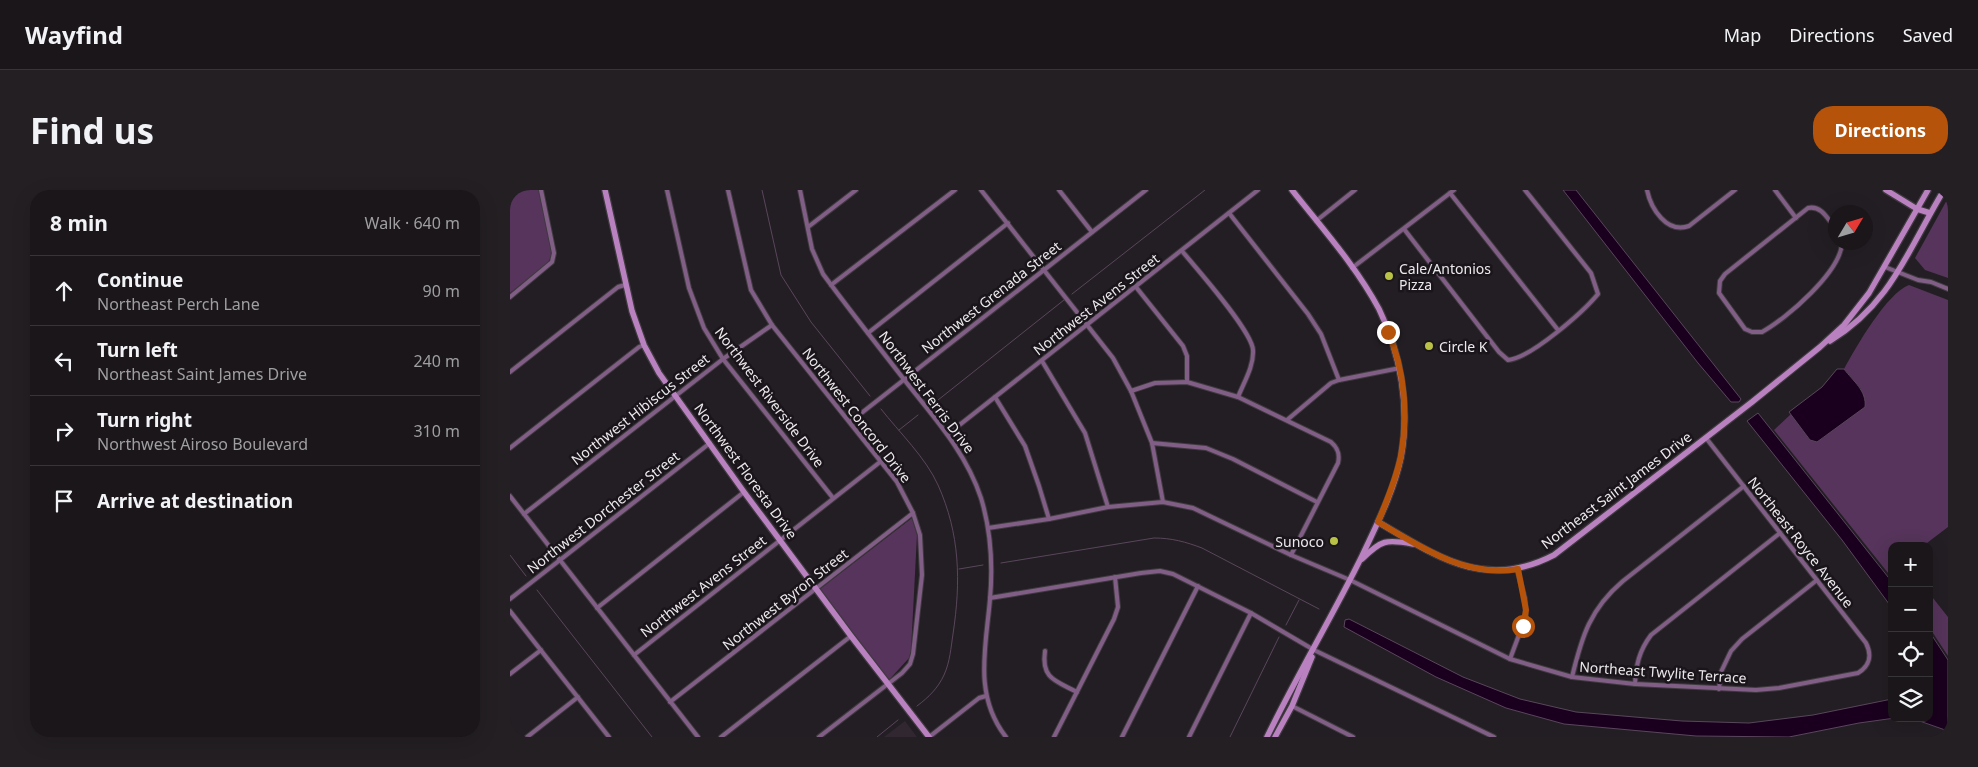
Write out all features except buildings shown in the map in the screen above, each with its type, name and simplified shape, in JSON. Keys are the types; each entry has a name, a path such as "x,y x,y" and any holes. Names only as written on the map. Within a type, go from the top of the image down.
{"main road":[{"name":"Northwest Floresta Drive","path":"605,190 632,311 644,345 659,373 744,492 887,684 929,737"},
{"path":"1267,737 1298,674 1314,650 1359,563 1378,522 1400,457 1404,410 1400,368 1391,338 1379,310 1352,268 1292,190"},
{"path":"1886,190 1917,209 1930,213"},
{"name":"Northeast Saint James Drive","path":"1820,347 1854,312 1885,267 1928,190"},
{"name":"Northeast Saint James Drive","path":"1378,522 1452,562 1467,567 1491,571 1518,569 1554,555 1820,347 1851,328 1880,298 1899,272 1944,190"},
{"path":"1359,563 1382,542 1390,540 1417,544"},
{"path":"1275,737 1305,678 1314,650"}],"street":[{"path":"510,297 552,262 554,253 541,190"},
{"name":"Northwest Riverside Drive","path":"667,190 689,288 704,328 723,359 833,498"},
{"name":"Northwest Concord Drive","path":"728,190 751,290 772,325 896,482 913,513 920,535 922,575 916,638 910,664 819,737"},
{"name":"Northwest Ferris Drive","path":"800,190 817,262 831,285 948,434 972,473 988,528 992,564 983,675 986,696 992,713 1006,737"},
{"path":"808,227 856,190"},
{"path":"831,285 955,190"},
{"path":"981,190 1088,323 1113,358 1131,390 1152,443 1163,502"},
{"path":"1058,190 1092,232"},
{"path":"1135,190 1139,195"},
{"name":"Northwest Grenada Street","path":"850,422 1146,190"},
{"name":"Northwest Avens Street","path":"948,434 1258,190"},
{"path":"1316,221 1355,190"},
{"path":"1404,229 1499,352 1508,360 1517,359 1528,354 1558,330 1598,294 1591,273 1525,190"},
{"path":"1647,190 1652,205 1665,222 1675,228 1689,226 1735,190"},
{"path":"1775,190 1796,218"},
{"path":"1352,268 1452,191 1558,330"},
{"path":"1828,219 1822,211 1816,208 1808,208 1724,274 1720,281 1719,293 1745,329 1752,332 1762,332 1804,300 1822,282 1840,250"},
{"path":"1229,213 1308,314 1321,334 1339,380"},
{"path":"868,332 1008,223"},
{"path":"1182,251 1251,340 1252,358 1238,397"},
{"path":"1885,267 1948,289"},
{"path":"510,372 618,287 625,285"},
{"path":"1136,287 1183,346 1187,356 1186,382"},
{"name":"Northwest Hibiscus Street","path":"524,514 723,359 772,325"},
{"path":"510,448 644,345"},
{"path":"1042,361 1085,433 1108,507"},
{"path":"1287,420 1331,384 1339,380 1400,368"},
{"path":"1131,390 1155,383 1186,382 1238,397 1336,446 1340,455 1338,463 1291,555"},
{"path":"995,397 1025,446 1049,519"},
{"name":"Northeast Royce Avenue","path":"1706,438 1866,643 1869,650 1869,663"},
{"name":"Northwest Dorchester Street","path":"510,599 710,443"},
{"path":"1152,443 1206,448 1233,459 1317,502"},
{"name":"Northwest Avens Street","path":"634,655 880,462"},
{"path":"1572,677 1587,626 1605,597 1744,486"},
{"path":"597,608 744,492"},
{"path":"510,496 698,737"},
{"name":"Northeast Twylite Terrace","path":"988,528 1049,519 1108,507 1163,502 1192,508 1291,555 1350,580 1510,659 1572,677 1635,684 1719,689 1779,688 1858,673 1869,663"},
{"name":"Northwest Byron Street","path":"670,702 913,513"},
{"path":"1635,684 1636,665 1640,653 1651,636 1780,533"},
{"path":"1510,659 1526,616 1525,599 1518,569"},
{"path":"990,598 1160,571 1173,574 1251,613 1314,650 1494,737"},
{"path":"1054,737 1114,619 1118,607 1115,577"},
{"path":"1719,689 1721,672 1731,651 1742,639 1817,580"},
{"path":"1122,737 1198,586"},
{"path":"510,611 609,737"},
{"path":"1189,737 1251,613"},
{"path":"721,737 851,636"},
{"path":"510,674 541,650"},
{"path":"1045,651 1044,665 1047,675 1077,692"},
{"path":"929,737 979,698 986,696"},
{"path":"527,737 578,697"},
{"path":"1292,706 1353,737"}],"shaded area":[{"path":"510,190 539,190 552,255 547,264 510,293"},
{"path":"1563,190 1576,190 1741,399 1739,402 1731,402 1698,363"},
{"path":"1948,198 1948,278 1925,270 1915,258"},
{"path":"1909,285 1948,300 1948,527 1928,542 1888,542 1888,573 1774,430 1791,414 1810,440 1823,438 1842,422 1861,389 1844,369 1882,309 1900,290"},
{"path":"1837,369 1844,369 1859,386 1864,396 1865,407 1817,442 1810,440 1789,412 1822,387"},
{"path":"1758,413 1888,577 1888,603 1842,540 1747,421"},
{"path":"912,518 917,535 911,651 909,658 888,681 820,589"},
{"path":"1933,598 1948,617 1948,656 1933,633"},
{"path":"1349,619 1463,677 1520,699 1576,712 1682,721 1749,723 1813,715 1888,700 1888,719 1789,737 1696,736 1564,724 1506,708 1436,677 1344,627 1345,620"},
{"path":"1933,637 1948,660 1948,731 1922,722 1933,722"},
{"path":"905,721 917,737 884,737"}],"waterway":[{"path":"762,190 781,275 811,322 870,396"},
{"path":"1072,294 1205,190"},
{"path":"933,404 1064,300"},
{"path":"881,409 933,475 945,503 955,540 958,576 956,614 948,665 942,680 936,688 917,706"},
{"path":"899,430 918,415"},
{"path":"1001,563 1154,538 1173,540 1202,548 1319,609"},
{"path":"510,555 526,576"},
{"path":"959,569 983,565"},
{"path":"537,590 652,737"},
{"path":"1286,625 1299,600"},
{"path":"1230,737 1279,637"},
{"path":"877,737 898,720"}],"place":[{"name":"Cale/Antonios Pizza","path":"1389,276"},
{"name":"Circle K","path":"1429,346"},
{"name":"Sunoco","path":"1334,541"}],"route":[{"path":"1388,332 1400,368 1404,427 1400,457 1387,501 1378,522 1452,562 1478,570 1508,571 1518,569 1526,610 1523,626"}]}
